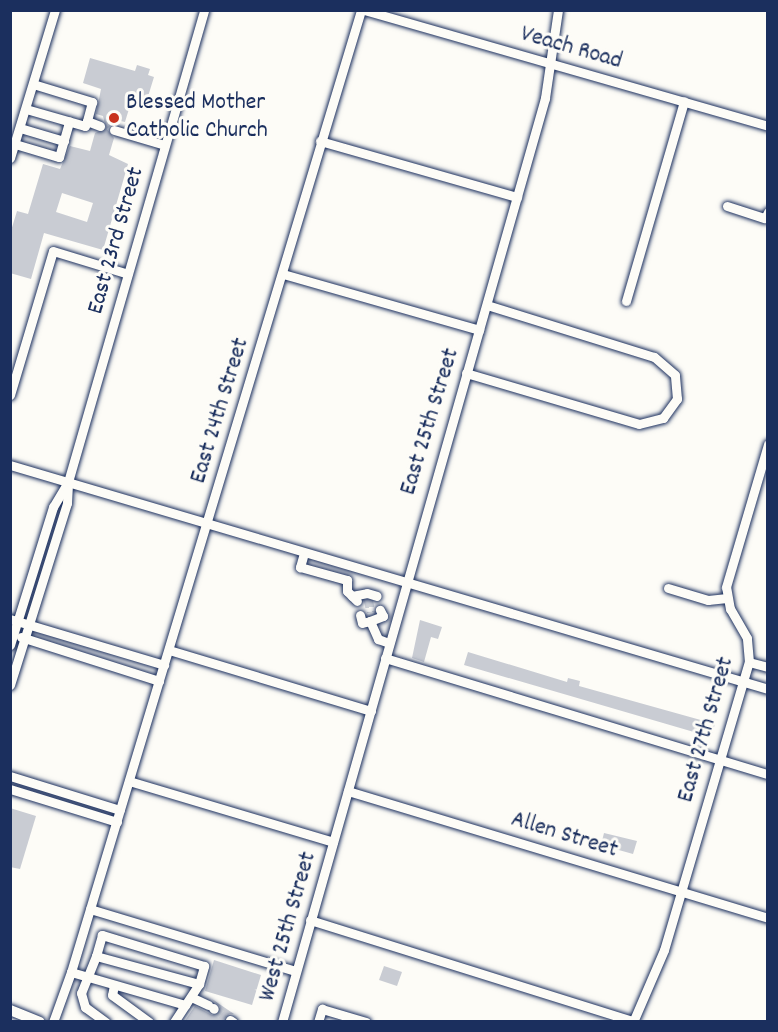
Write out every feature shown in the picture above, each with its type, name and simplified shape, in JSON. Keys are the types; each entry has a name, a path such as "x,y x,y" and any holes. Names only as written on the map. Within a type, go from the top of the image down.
{"main road":[{"path":"10,1010 40,1022"}],"street":[{"path":"10,158 55,10"},
{"name":"East 23rd Street","path":"10,685 67,503 68,482 204,10"},
{"name":"Veach Road","path":"362,10 768,126"},
{"name":"East 24th Street","path":"53,1022 71,972 117,822 283,274 320,141 362,10"},
{"name":"East 25th Street","path":"333,842 405,583 517,197 552,63 558,10"},
{"path":"26,109 85,126 87,121 92,102 33,84"},
{"path":"626,301 684,101"},
{"path":"15,144 59,157 69,121"},
{"path":"87,121 100,126"},
{"path":"20,128 64,141"},
{"path":"114,130 165,145"},
{"path":"320,141 517,197"},
{"path":"727,206 765,218 768,212"},
{"path":"10,395 53,251 128,273"},
{"path":"283,274 479,330"},
{"path":"466,373 639,424 663,418 677,399 675,375 654,357 487,305"},
{"path":"668,588 708,600 727,598 732,562 768,444"},
{"path":"10,465 768,689"},
{"name":"East 23rd Street","path":"10,645 14,620 53,507 68,482"},
{"path":"304,553 300,567 347,580 363,597"},
{"name":"East 27th Street","path":"633,1021 664,950 748,662 747,638 727,598"},
{"path":"360,615 362,623 374,615 378,639 389,643"},
{"path":"14,620 164,665"},
{"path":"12,634 159,681"},
{"path":"169,650 371,711"},
{"path":"385,658 768,774"},
{"path":"748,662 768,667"},
{"path":"10,776 120,810"},
{"path":"129,781 333,842"},
{"path":"10,789 117,822"},
{"name":"Allen Street","path":"348,791 768,918"},
{"name":"West 25th Street","path":"282,1022 333,842"},
{"path":"90,909 296,971"},
{"path":"310,920 633,1021"},
{"path":"106,1022 85,1007 81,993 102,935 204,966 199,984 174,1022"},
{"path":"96,956 199,984"},
{"path":"71,972 114,985 212,1007"},
{"path":"114,985 112,995 148,1022"},
{"path":"318,1022 322,1009 366,1022"}],"building":[{"path":"90,58 135,71 137,65 150,69 148,75 154,77 146,103 132,99 125,122 116,120 107,129 114,138 109,155 128,164 103,250 44,233 31,279 10,273 10,234 17,211 28,214 43,164 60,169 70,146 90,151 95,133 106,128 103,116 96,114 101,89 83,83","holes":["62,193 93,203 87,222 56,212"]},
{"path":"420,620 442,627 438,639 431,637 424,662 412,658"},
{"path":"468,652 567,682 568,678 580,681 579,686 715,724 711,737 464,665"},
{"path":"10,808 36,816 20,869 10,867"},
{"path":"604,833 637,841 633,854 601,845"},
{"path":"214,960 261,975 252,1005 205,991"},
{"path":"384,966 402,972 397,986 379,980"},
{"path":"212,999 234,1014 227,1014 224,1022 184,1022 195,1006 212,1015 218,1014 220,1007"}],"tunnel":[{"path":"368,598 371,612"},
{"path":"214,1009 230,1020"}],"place":[{"name":"Blessed Mother Catholic Church","path":"114,118"}]}
